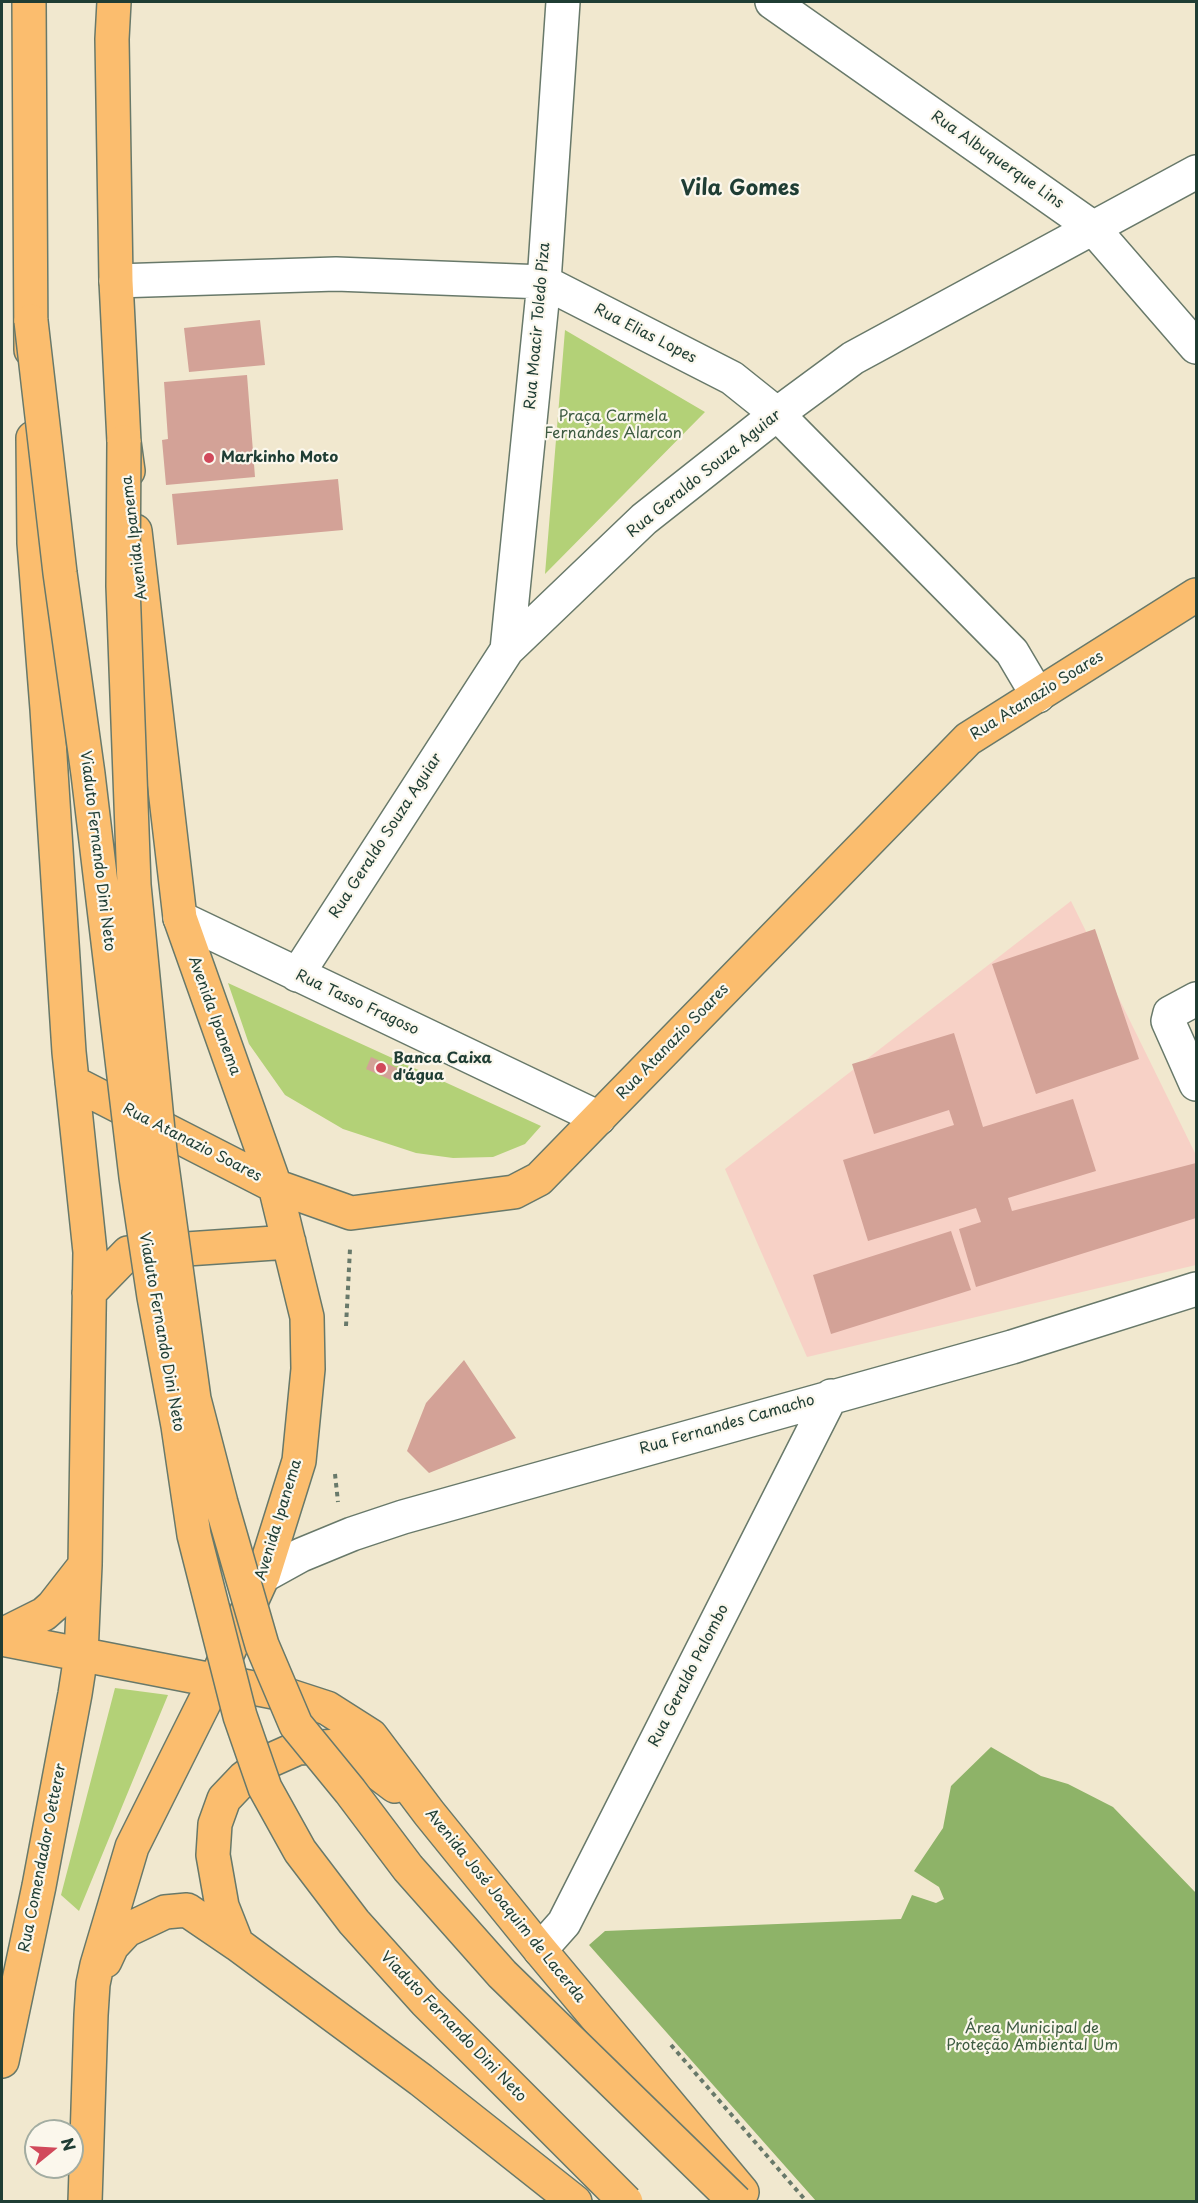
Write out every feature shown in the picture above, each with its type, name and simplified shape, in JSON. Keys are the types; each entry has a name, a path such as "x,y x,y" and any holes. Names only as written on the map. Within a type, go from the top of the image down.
{"main road":[{"path":"29,2 34,543 72,1082 90,1252 85,1565 81,1655"},
{"name":"Avenida Ipanema","path":"93,1984 132,1847 215,1681 263,1576 299,1461 308,1369 307,1317 275,1186 180,918 124,442 116,281 112,39 114,2"},
{"name":"Viaduto Fernando Dini Neto","path":"31,321 60,573 88,774 136,1177 194,1535 240,1716 265,1788 300,1851 354,1922 424,2001 626,2202"},
{"name":"Viaduto Fernando Dini Neto","path":"124,442 123,586 134,885 160,1151 194,1399 262,1645 296,1725 350,1791 408,1868 502,1974 736,2202"},
{"name":"Rua Atanazio Soares","path":"72,1082 275,1186 351,1213 514,1192 539,1179 968,740 1197,595"},
{"path":"89,1293 128,1253 289,1242"},
{"path":"2,1637 44,1614 85,1565"},
{"name":"Avenida José Joaquim de Lacerda","path":"2,1637 81,1655 284,1694 327,1708 371,1736 429,1813 540,1950 751,2202"},
{"name":"Rua Comendador Oetterer","path":"3,2046 39,1886 81,1655"},
{"path":"237,1944 222,1906 213,1855 215,1824 224,1799 244,1778 262,1764 298,1748 342,1746 429,1813"},
{"path":"85,2202 93,1984 112,1946 127,1930 165,1912 187,1910 237,1944 421,2080 575,2202"}],"street":[{"name":"Rua Moacir Toledo Piza","path":"507,650 544,282 563,2"},
{"name":"Rua Albuquerque Lins","path":"772,2 1092,227 1197,347"},
{"name":"Rua Geraldo Souza Aguiar","path":"297,975 507,650 644,519 777,414 853,358 1197,172"},
{"name":"Rua Elias Lopes","path":"116,281 336,274 544,282 732,378 777,414 1012,652 1038,696"},
{"name":"Rua Tasso Fragoso","path":"180,918 599,1118"},
{"path":"1197,999 1170,1013 1168,1021 1197,1084"},
{"name":"Rua Fernandes Camacho","path":"263,1576 301,1555 352,1534 403,1517 1012,1347 1197,1289"},
{"name":"Rua Geraldo Palombo","path":"540,1950 564,1923 831,1396"}],"shaded area":[{"path":"1071,901 1196,1155 1196,1265 807,1357 725,1169"}],"green space":[{"name":"Praça Carmela Fernandes Alarcon","path":"565,330 705,412 545,574"},
{"path":"228,983 541,1126 525,1144 493,1157 453,1158 416,1153 343,1129 285,1095 249,1044"},
{"path":"115,1688 168,1695 79,1911 61,1895"},
{"name":"Área Municipal de Proteção Ambiental Um","path":"991,1747 1041,1776 1068,1784 1113,1807 1196,1893 1196,2201 816,2201 589,1945 605,1931 901,1919 912,1895 936,1903 944,1899 939,1887 914,1871 943,1828 951,1786"}],"building":[{"path":"260,320 265,365 189,372 184,328"},
{"path":"247,375 255,477 166,485 162,440 168,439 164,382"},
{"path":"338,479 343,530 177,545 172,494"},
{"path":"1095,929 1139,1059 1036,1094 992,964"},
{"path":"954,1033 983,1127 1073,1099 1096,1171 1008,1198 1012,1211 1196,1163 1196,1218 976,1287 959,1229 981,1222 976,1208 868,1241 843,1160 954,1125 949,1110 874,1134 852,1064"},
{"name":"Banca Caixa d'água","path":"371,1057 397,1068 391,1080 366,1069"},
{"path":"951,1231 971,1290 831,1334 813,1275"},
{"path":"464,1360 516,1438 429,1473 407,1451 426,1403"}],"place":[{"name":"Markinho Moto","path":"209,458"},
{"name":"Banca Caixa d'água","path":"381,1068"}],"district":[{"name":"Vila Gomes","path":"740,189"}]}
